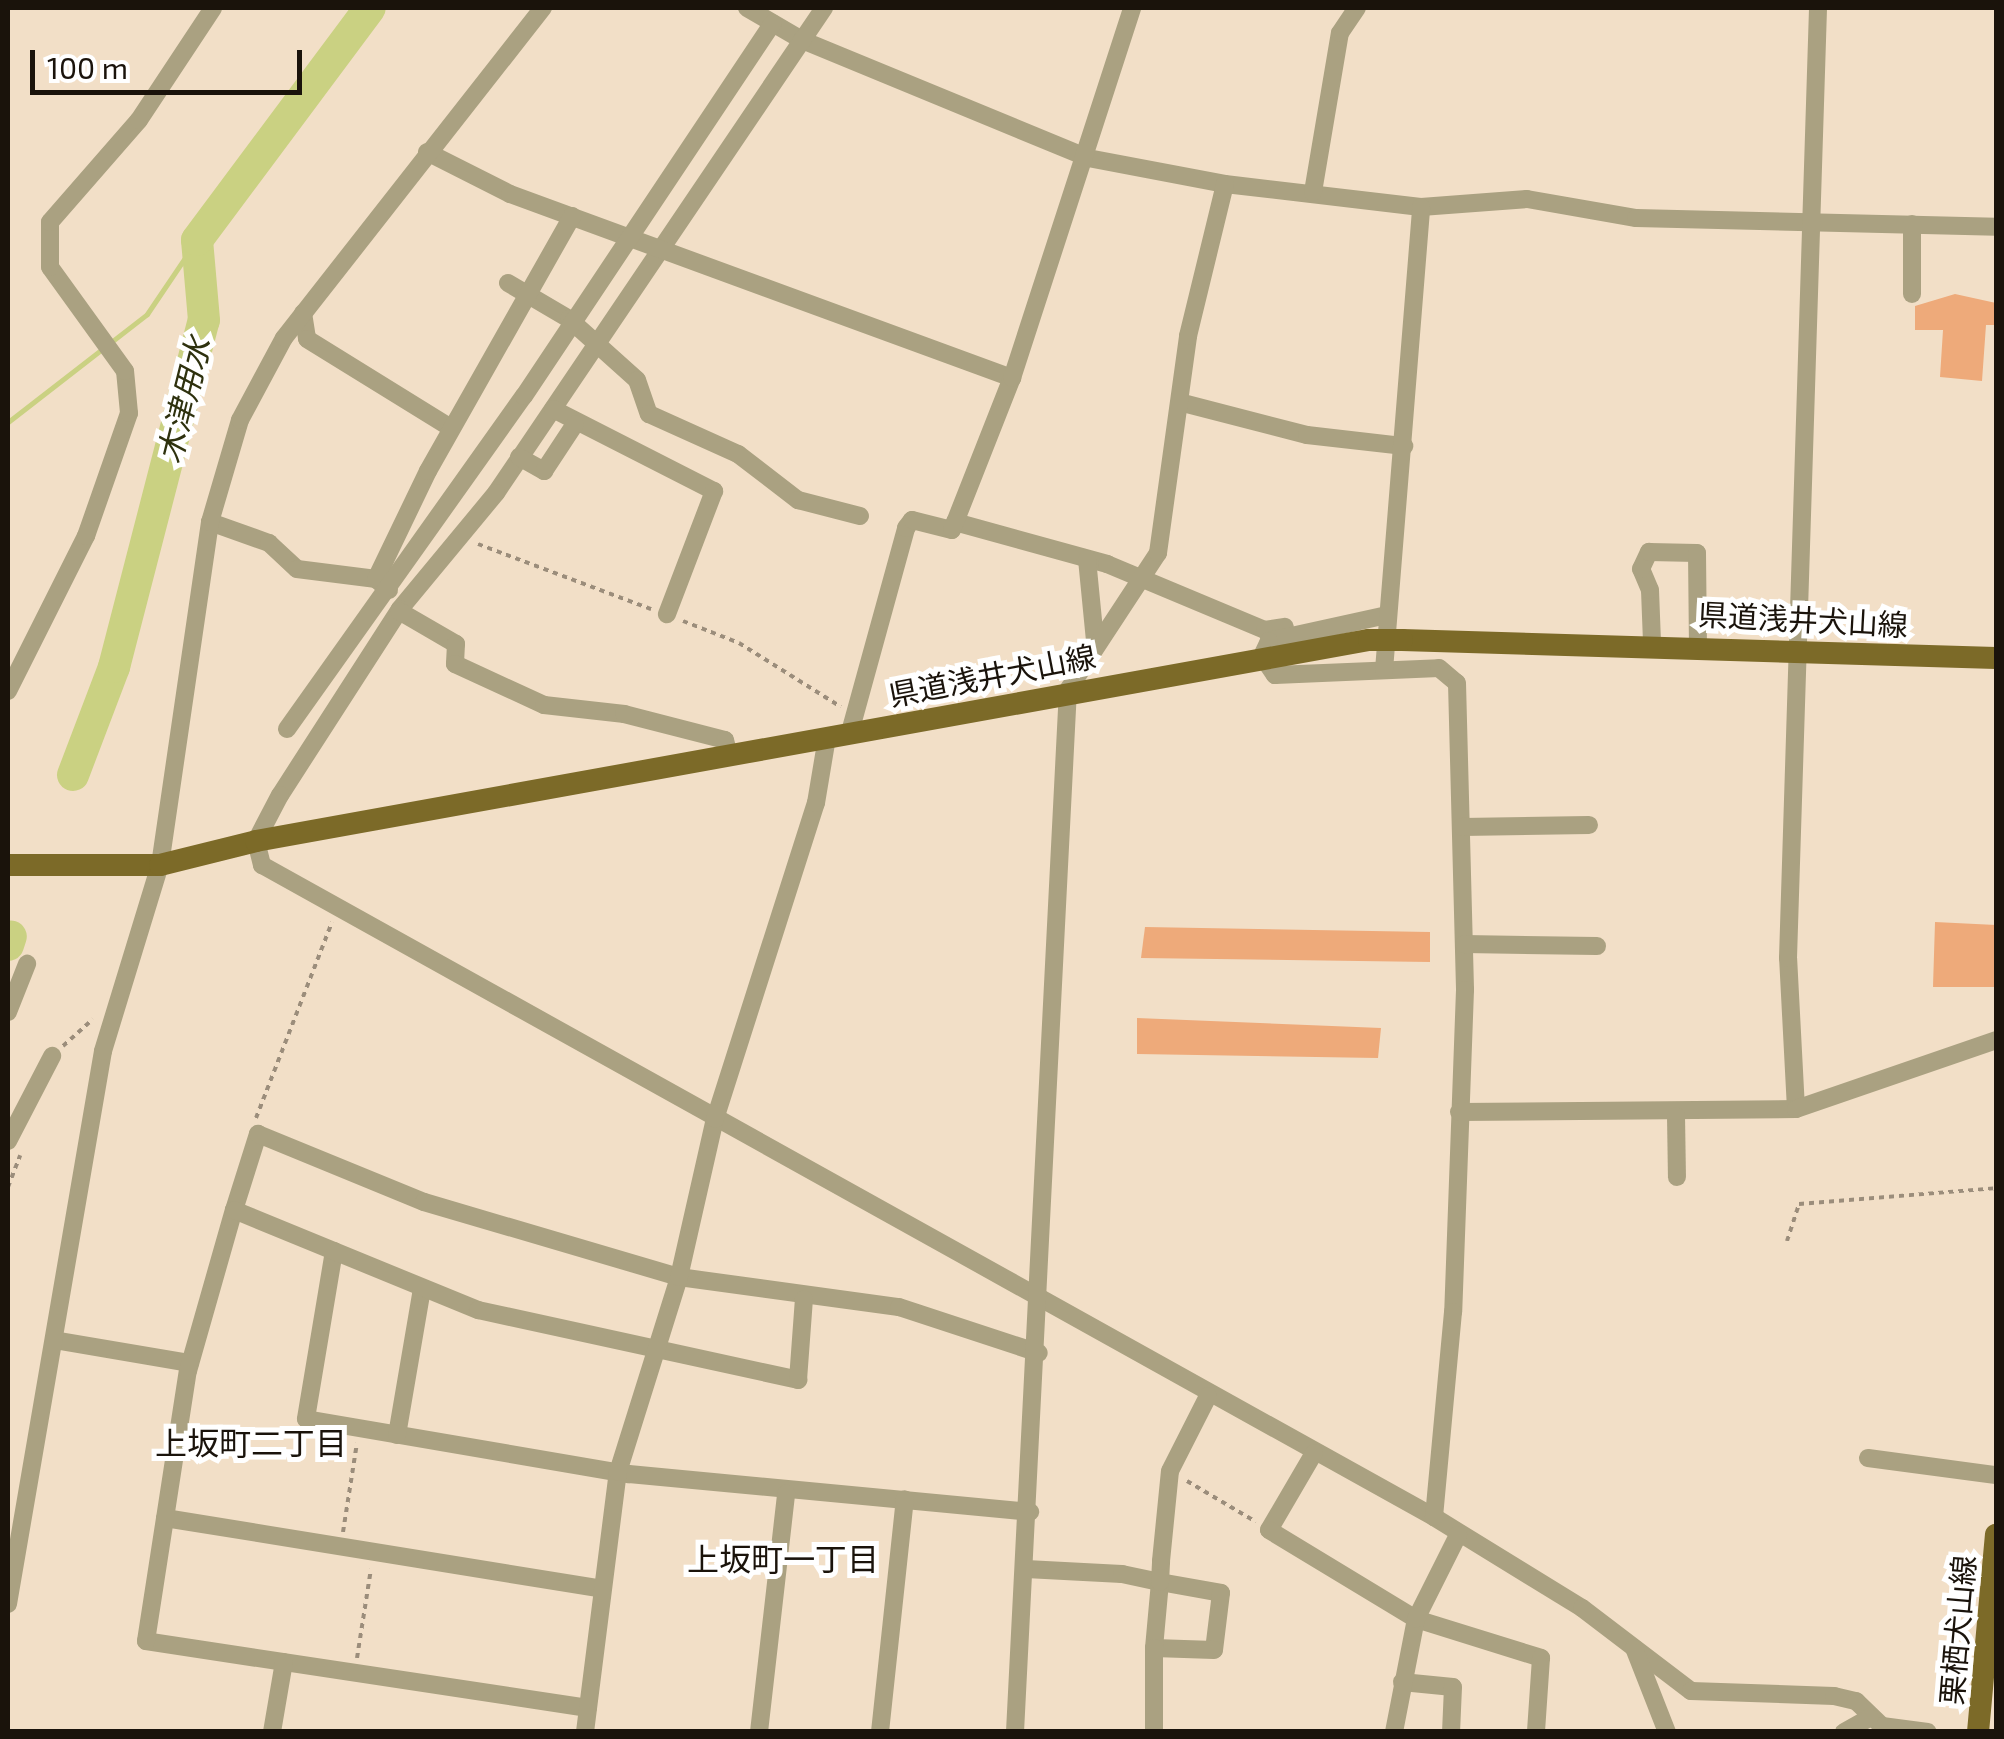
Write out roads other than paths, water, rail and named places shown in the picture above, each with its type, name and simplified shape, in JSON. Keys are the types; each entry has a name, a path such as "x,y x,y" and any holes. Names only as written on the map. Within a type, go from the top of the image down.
{"main road":[{"name":"県道浅井犬山線","path":"8,866 160,866 256,841 1068,690 1367,640 1652,642 1996,658"},
{"name":"栗栖犬山線","path":"1978,1732 1996,1535"}],"street":[{"path":"8,692 111,475 129,412 125,371 50,267 50,222 138,120 213,8"},
{"path":"8,1604 116,998 160,866 210,522 240,420 303,313 543,8"},
{"path":"747,8 770,16 802,40 1088,158 1225,184 1421,207 1528,198 1636,218 1996,227"},
{"path":"824,8 553,410 402,607 256,841 262,865 1208,1396 1434,1517 1707,1698 1834,1696 1856,1701 1870,1718 1928,1732"},
{"path":"586,1732 618,1472 679,1277 715,1118 906,528 912,520 952,530 1012,378 1088,158 1132,8"},
{"path":"1313,192 1340,34 1357,8"},
{"path":"1796,1109 1788,958 1794,647 1818,8"},
{"path":"287,730 380,583 574,323 770,16"},
{"path":"426,152 628,239 1012,378"},
{"path":"1015,1732 1042,1303 1068,690 1095,640 1144,582 1167,520 1188,336 1225,184"},
{"path":"1384,670 1421,207"},
{"path":"380,583 451,428 532,298 572,216"},
{"path":"1912,224 1912,294"},
{"path":"508,283 574,323 637,380 649,414 738,454 798,500 860,516"},
{"path":"303,313 307,339 451,428"},
{"path":"1183,403 1308,435 1404,446"},
{"path":"553,410 574,424 714,491 667,614"},
{"path":"519,457 544,471 574,424"},
{"path":"210,522 269,543 296,570 380,583 402,607 456,644 456,664 544,705 624,714 725,740 729,754"},
{"path":"955,522 1087,558 1265,630 1318,628"},
{"path":"1652,642 1650,590 1640,568 1649,552 1698,553 1698,644"},
{"path":"1087,558 1095,640"},
{"path":"1387,615 1269,641 1262,656 1274,675 1384,670 1454,676 1464,944 1453,1312 1434,1517"},
{"path":"1462,826 1589,825"},
{"path":"1464,944 1597,946"},
{"path":"8,1012 27,964"},
{"path":"1459,1112 1676,1116 1796,1109 1996,1040"},
{"path":"8,1141 52,1056"},
{"path":"1676,1116 1677,1177"},
{"path":"588,1708 146,1641 190,1363 258,1134 409,1197 679,1277 804,1299 899,1307 1039,1352"},
{"path":"234,1210 478,1310 798,1380 804,1299"},
{"path":"334,1251 306,1419 618,1472 786,1494 1030,1512"},
{"path":"397,1436 422,1288"},
{"path":"54,1340 190,1363"},
{"path":"1154,1732 1154,1648 1170,1471 1208,1396"},
{"path":"1314,1453 1268,1530 1416,1619 1540,1658 1536,1732"},
{"path":"1868,1458 1996,1475"},
{"path":"773,1732 759,1731 786,1494"},
{"path":"880,1732 905,1500"},
{"path":"164,1518 601,1589"},
{"path":"1394,1732 1416,1619 1458,1535"},
{"path":"1026,1569 1160,1582 1221,1593 1214,1650 1154,1648"},
{"path":"1634,1648 1667,1732"},
{"path":"272,1732 284,1662"},
{"path":"1402,1682 1453,1688 1451,1732"},
{"path":"1844,1732 1870,1718"}],"waterway":[{"name":"木津用水","path":"73,775 114,667 204,320 197,240 370,8"},
{"path":"8,422 147,314 197,240"},
{"name":"木津用水","path":"8,945 11,936"}],"district":[{"name":"上坂町二丁目","path":"251,1442"},
{"name":"上坂町一丁目","path":"783,1558"}]}
